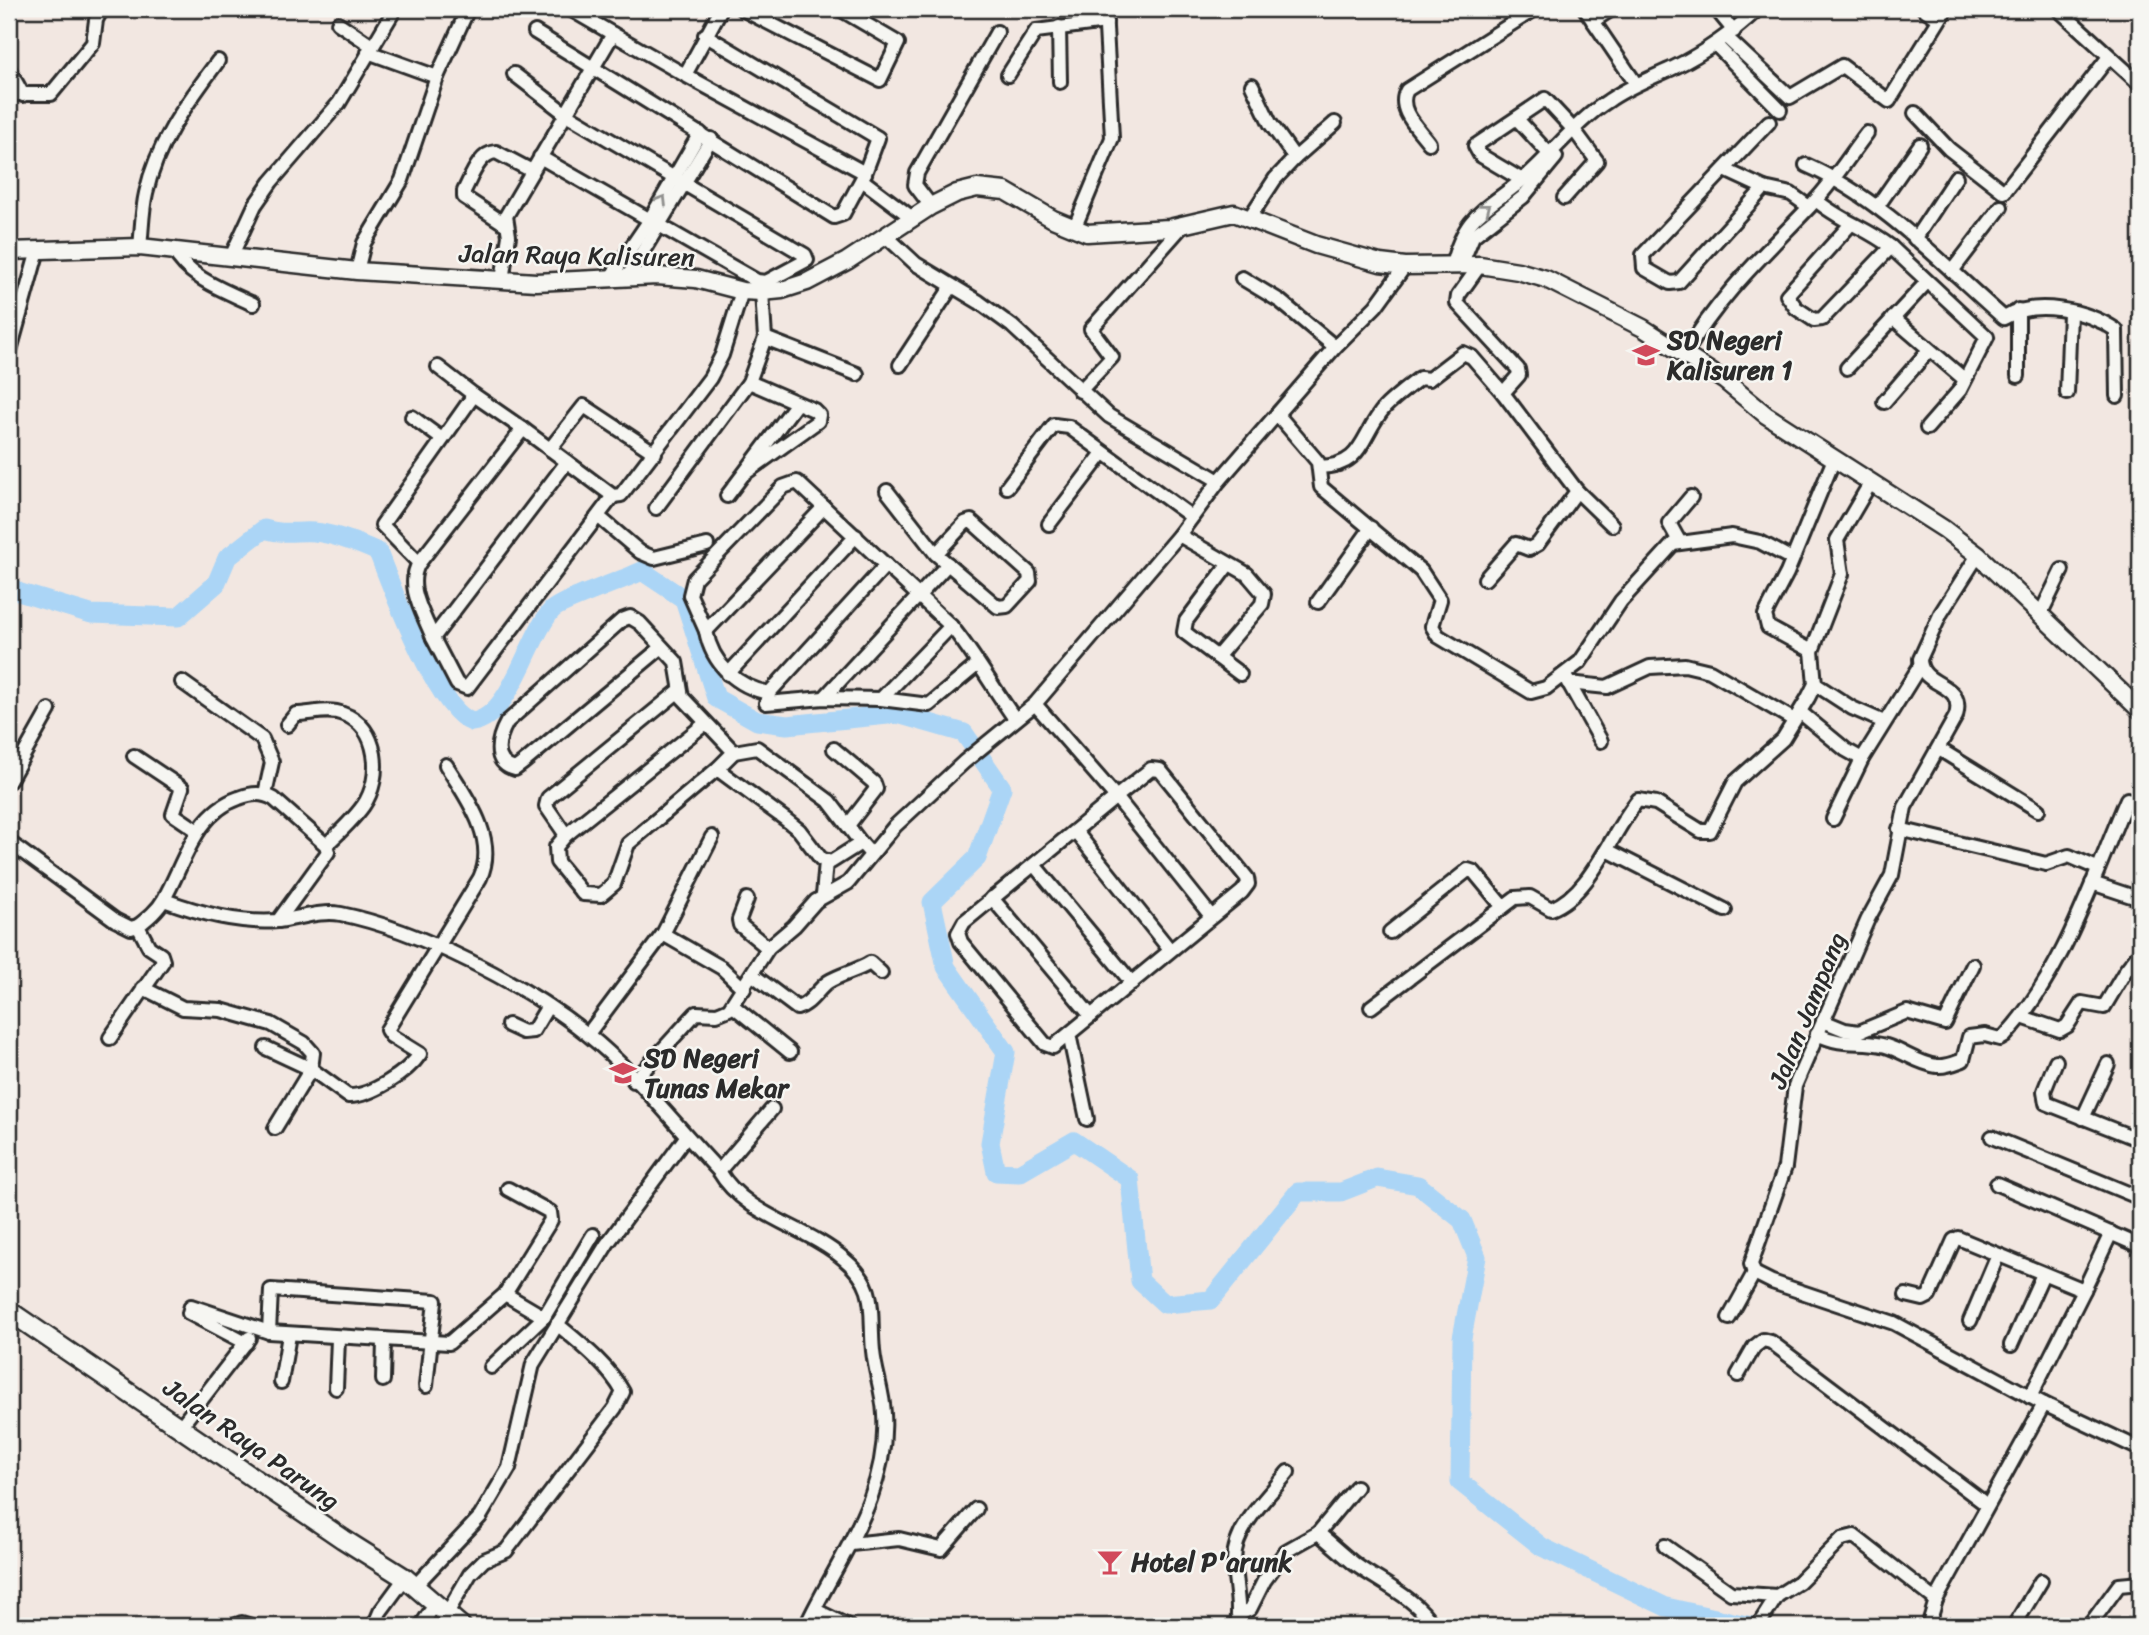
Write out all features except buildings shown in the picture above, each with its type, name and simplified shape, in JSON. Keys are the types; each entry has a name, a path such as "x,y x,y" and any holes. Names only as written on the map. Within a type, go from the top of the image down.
{"highway":[{"name":"Jalan Raya Parung","path":"9,1311 181,1426 407,1583 436,1620 461,1626"},
{"name":"Jalan Raya Parung","path":"9,1318 407,1583"}],"main road":[{"name":"Jalan Raya Kalisuren","path":"9,251 140,247 357,271 573,282 628,276 696,279 742,291 762,292 782,290 807,282 886,236 911,217 957,193 977,188 1005,191 1073,229 1087,233 1151,230 1219,215 1250,217 1316,245 1380,263 1405,267 1480,265 1546,279 1600,304 1685,354 1766,415 1979,555 2140,710"}],"street":[{"path":"9,97 51,94 93,43 96,20 102,9"},
{"path":"231,257 255,205 271,182 324,123 395,9"},
{"path":"357,271 364,243 402,180 437,78 468,9"},
{"path":"523,9 535,9"},
{"path":"570,9 864,176 911,217"},
{"path":"685,75 721,9"},
{"path":"742,9 880,80 898,43 840,9"},
{"path":"1429,143 1403,107 1402,97 1407,90 1535,9"},
{"path":"1585,9 1636,84"},
{"path":"1593,21 1612,9"},
{"path":"1716,9 1730,34 1790,97 1842,66 1889,101 1943,14 1924,9"},
{"path":"1456,265 1473,236 1523,197 1564,141 1606,102 1715,44 1758,9"},
{"path":"2058,9 2108,58 2140,84"},
{"path":"1008,75 1035,31 1105,15 1112,138 1073,229"},
{"path":"338,23 370,49 437,78"},
{"path":"1059,27 1060,82"},
{"path":"535,32 834,217 843,214 864,176 879,140 877,136 705,35"},
{"path":"931,206 915,185 917,173 997,32"},
{"path":"502,280 509,236 505,224 506,216 614,34"},
{"path":"1715,44 1780,110"},
{"path":"1915,113 1949,149 2004,192 2108,58"},
{"path":"140,247 145,193 158,157 173,125 218,61"},
{"path":"9,70 23,95"},
{"path":"514,74 566,114 807,257 798,267 766,282 757,281 540,157"},
{"path":"1252,85 1270,123 1295,158"},
{"path":"1522,180 1493,164 1475,148 1478,142 1545,99 1574,130 1597,161 1564,198"},
{"path":"1517,119 1552,157"},
{"path":"1764,188 1679,282 1670,283 1644,268 1643,255 1769,122"},
{"path":"1250,217 1275,178 1335,123"},
{"path":"1685,354 1718,303 1757,258 1813,203 1867,133"},
{"path":"628,276 654,224 706,136"},
{"path":"1877,207 1920,145"},
{"path":"505,224 470,202 464,197 464,191 482,158 489,152 496,152 532,171"},
{"path":"1456,265 1463,230 1552,157"},
{"path":"1806,165 1831,177 1877,207 2004,318"},
{"path":"1725,170 1764,188 1791,194 1813,203 1850,225 1878,236 1987,337"},
{"path":"1915,239 1955,177"},
{"path":"1952,271 2001,207"},
{"path":"1080,391 1112,356 1091,329 1185,223"},
{"path":"611,277 654,224"},
{"path":"1850,225 1787,295 1796,307 1814,320 1822,319 1891,247"},
{"path":"886,236 916,264 1031,342 1109,416 1219,481"},
{"path":"173,249 181,264 196,275 253,304"},
{"path":"9,354 38,250"},
{"path":"1480,265 1458,296 1457,303 1518,369 1519,375 1503,393"},
{"path":"634,1081 692,1016 701,1012 723,1013 732,1005 768,948 822,896 849,883 895,826 964,762 1035,704 1179,535 1219,481 1335,347 1376,306 1405,267"},
{"path":"1242,278 1280,301 1335,347"},
{"path":"1847,368 1927,282"},
{"path":"900,365 952,286"},
{"path":"438,367 613,496 621,495 687,411 722,355 742,291"},
{"path":"656,509 749,382 765,338 762,292"},
{"path":"1927,428 1960,390 1987,337 2004,318 2018,310 2058,309 2105,324 2117,332 2117,396"},
{"path":"2018,310 2018,376"},
{"path":"2067,393 2070,313"},
{"path":"1893,317 1964,379"},
{"path":"765,338 857,374"},
{"path":"1884,402 1929,350"},
{"path":"1319,467 1337,466 1350,460 1385,408 1420,378 1429,379 1463,354 1472,357 1503,393 1577,491 1612,525"},
{"path":"744,474 793,437 815,426 819,415 797,402 749,382"},
{"path":"419,563 382,525 474,395"},
{"path":"727,496 797,402"},
{"path":"551,449 584,406 655,453"},
{"path":"1277,414 1319,467 1321,488 1421,571 1440,600 1432,626 1438,636 1531,692 1567,679 1621,601 1668,548 1679,541 1698,542 1732,536 1760,542 1792,559"},
{"path":"412,417 442,439"},
{"path":"1007,487 1054,425 1069,427 1192,517"},
{"path":"523,429 413,573 412,586 433,638 457,684 467,688 613,496"},
{"path":"1049,524 1103,453"},
{"path":"1812,651 1768,627 1765,620 1834,459"},
{"path":"433,638 567,462"},
{"path":"769,693 751,690 729,674 715,654 690,595 694,579 789,483 797,482 951,626 970,649 977,665 1015,719"},
{"path":"1371,1007 1503,906 1522,896 1530,897 1546,908 1559,906 1576,890 1607,850 1641,799 1656,803 1701,831 1708,832 1735,782 1783,739 1815,684 1812,651 1842,574 1837,540 1871,482"},
{"path":"887,491 936,554 1002,608 1030,582 1031,576 971,521 965,523 936,554"},
{"path":"1485,579 1516,544 1529,549 1538,544 1577,491"},
{"path":"1679,541 1669,523 1691,497"},
{"path":"706,631 824,507"},
{"path":"599,517 654,558 707,545"},
{"path":"1318,602 1371,528"},
{"path":"1179,535 1255,581 1264,594 1264,600 1217,657"},
{"path":"729,674 856,536"},
{"path":"1833,819 1862,759 1920,666 1925,643 1941,612 1979,555"},
{"path":"824,698 948,564"},
{"path":"886,565 769,693 765,700 768,704 824,698 880,699 929,705 977,665"},
{"path":"1227,565 1184,628 1186,635 1240,674"},
{"path":"2040,615 2062,570"},
{"path":"662,648 523,763 515,769 507,766 497,744 507,722 625,618 636,620 662,648 679,669 682,697 734,752"},
{"path":"880,699 951,626"},
{"path":"1567,679 1606,687 1650,667 1685,666 1710,671 1797,716 1862,759"},
{"name":"Jalan Jampang","path":"1754,1273 1752,1256 1785,1167 1795,1086 1892,875 1905,807 1953,725 1958,702 1952,692 1926,675 1920,666"},
{"path":"1567,679 1601,741"},
{"path":"182,682 262,739 272,762 265,794"},
{"path":"1815,684 1852,708 1884,722"},
{"path":"566,835 546,806 548,798 680,690"},
{"path":"1035,704 1116,797 1211,916"},
{"path":"9,781 49,710"},
{"path":"278,920 326,858 326,845 364,805 370,793 375,764 370,737 358,722 334,711 309,716 296,714 287,725"},
{"path":"706,723 566,835 555,847 557,862 583,894 601,895 614,884 628,844 734,752 757,748 829,801 871,854"},
{"path":"834,749 874,783 876,789 849,824"},
{"path":"1939,749 2038,810"},
{"path":"134,756 182,788 173,814 198,831"},
{"path":"266,1048 311,1069 352,1097 382,1084 419,1056 419,1052 391,1036 387,1030 480,878 488,852 479,824 446,765"},
{"path":"717,769 799,830 826,861 822,896"},
{"path":"1151,769 1160,770 1247,878 1248,884 1242,892 1053,1047 1045,1044 958,937 964,922 1116,797 1151,769"},
{"path":"9,842 115,920 131,928 138,926 164,900 198,831 212,813 228,802 251,794 265,794 326,845"},
{"path":"1817,1034 1839,1044 1879,1044 1933,1066 1944,1066 1963,1060 1967,1038 1985,1035 2000,1040 2022,1017 2060,956 2127,799"},
{"path":"1899,829 2046,864 2069,856 2097,868"},
{"path":"1076,832 1170,950"},
{"path":"587,1034 663,934 712,837"},
{"path":"826,861 836,859 861,843"},
{"path":"1607,850 1725,911"},
{"path":"1035,866 1132,983"},
{"path":"1390,932 1468,870 1474,872 1503,906"},
{"path":"2092,883 2140,900"},
{"path":"992,898 1091,1016"},
{"path":"164,900 252,922 338,914 438,946 548,1006 587,1034 719,1171 737,1196 820,1242 862,1274 867,1286 873,1355 884,1415 884,1444 877,1483 851,1544 806,1626"},
{"path":"747,900 740,925 768,948"},
{"path":"110,1038 163,957 149,947 138,926"},
{"path":"663,934 722,968 744,989"},
{"path":"2022,1017 2060,1030 2067,1026 2082,1003 2104,1007 2140,952"},
{"path":"752,975 797,1008 808,1002 830,981 858,971 870,963 881,973"},
{"path":"1823,1021 1845,1031 1859,1032 1907,1012 1945,1023 1973,965"},
{"path":"143,988 183,1008 232,1012 287,1032 313,1053 311,1069 275,1128"},
{"path":"732,1005 790,1052"},
{"path":"508,1025 523,1032 533,1031 548,1006"},
{"path":"1069,1034 1087,1119"},
{"path":"2056,1062 2043,1100 2054,1107 2140,1140"},
{"path":"2083,1118 2108,1064"},
{"path":"719,1171 772,1109"},
{"path":"374,1626 380,1612 407,1583 480,1517 509,1468 528,1377 557,1324 607,1244 687,1137"},
{"path":"1992,1137 2140,1198"},
{"path":"1997,1184 2140,1246"},
{"path":"246,1343 189,1313 191,1306 255,1329 289,1335 449,1343 505,1294 552,1215 508,1189"},
{"path":"2030,1397 2111,1233"},
{"path":"491,1367 544,1317 593,1235"},
{"path":"1906,1295 1923,1299 1929,1296 1956,1239 1964,1239 2084,1290"},
{"path":"1970,1321 1998,1255"},
{"path":"1729,1318 1754,1273 1798,1292 1894,1323 2030,1397 2140,1449"},
{"path":"2011,1345 2043,1274"},
{"path":"269,1332 271,1290 435,1301 426,1386"},
{"path":"505,1294 544,1317"},
{"path":"436,1620 470,1574 484,1560 506,1551 615,1408 623,1392 617,1381 586,1348 557,1324"},
{"path":"181,1426 255,1329"},
{"path":"281,1382 289,1335"},
{"path":"336,1388 338,1339"},
{"path":"1738,1374 1754,1347 1763,1340 1771,1342 1987,1505"},
{"path":"383,1380 384,1341"},
{"path":"1933,1626 1930,1619 1936,1600 2044,1404"},
{"path":"1238,1621 1234,1559 1237,1543 1246,1524 1288,1472"},
{"path":"1238,1621 1250,1609 1264,1581 1286,1551 1302,1544 1318,1532 1356,1487"},
{"path":"851,1544 899,1539 941,1549 976,1509"},
{"path":"1318,1532 1357,1566 1382,1580 1424,1615 1433,1626"},
{"path":"1758,1626 1775,1600 1799,1582 1842,1539 1851,1536 1858,1537 1936,1600"},
{"path":"1665,1546 1731,1593 1775,1600"},
{"path":"2014,1626 2041,1581"},
{"path":"2089,1626 2119,1585 2140,1583"},
{"path":"815,1610 848,1626"},
{"path":"234,1626 242,1623 252,1626"}],"waterway":[{"path":"9,585 18,592 91,614 178,617 216,584 227,558 264,529 314,532 339,537 378,552 417,646 431,672 458,713 472,722 486,717 498,706 552,610 642,571 684,599 716,698 757,721 787,725 898,714 964,733 1002,788 977,858 932,902 946,967 1006,1052 990,1143 996,1172 1019,1173 1074,1141 1130,1179 1140,1281 1165,1304 1211,1300 1298,1192 1341,1192 1377,1178 1418,1185 1462,1220 1477,1257 1462,1338 1460,1482 1542,1547 1666,1607 1751,1626"}],"place":[{"name":"SD Negeri Kalisuren 1","path":"1646,355"},
{"name":"SD Negeri Tunas Mekar","path":"623,1073"},
{"name":"Hotel P'arunk","path":"1110,1562"}]}
